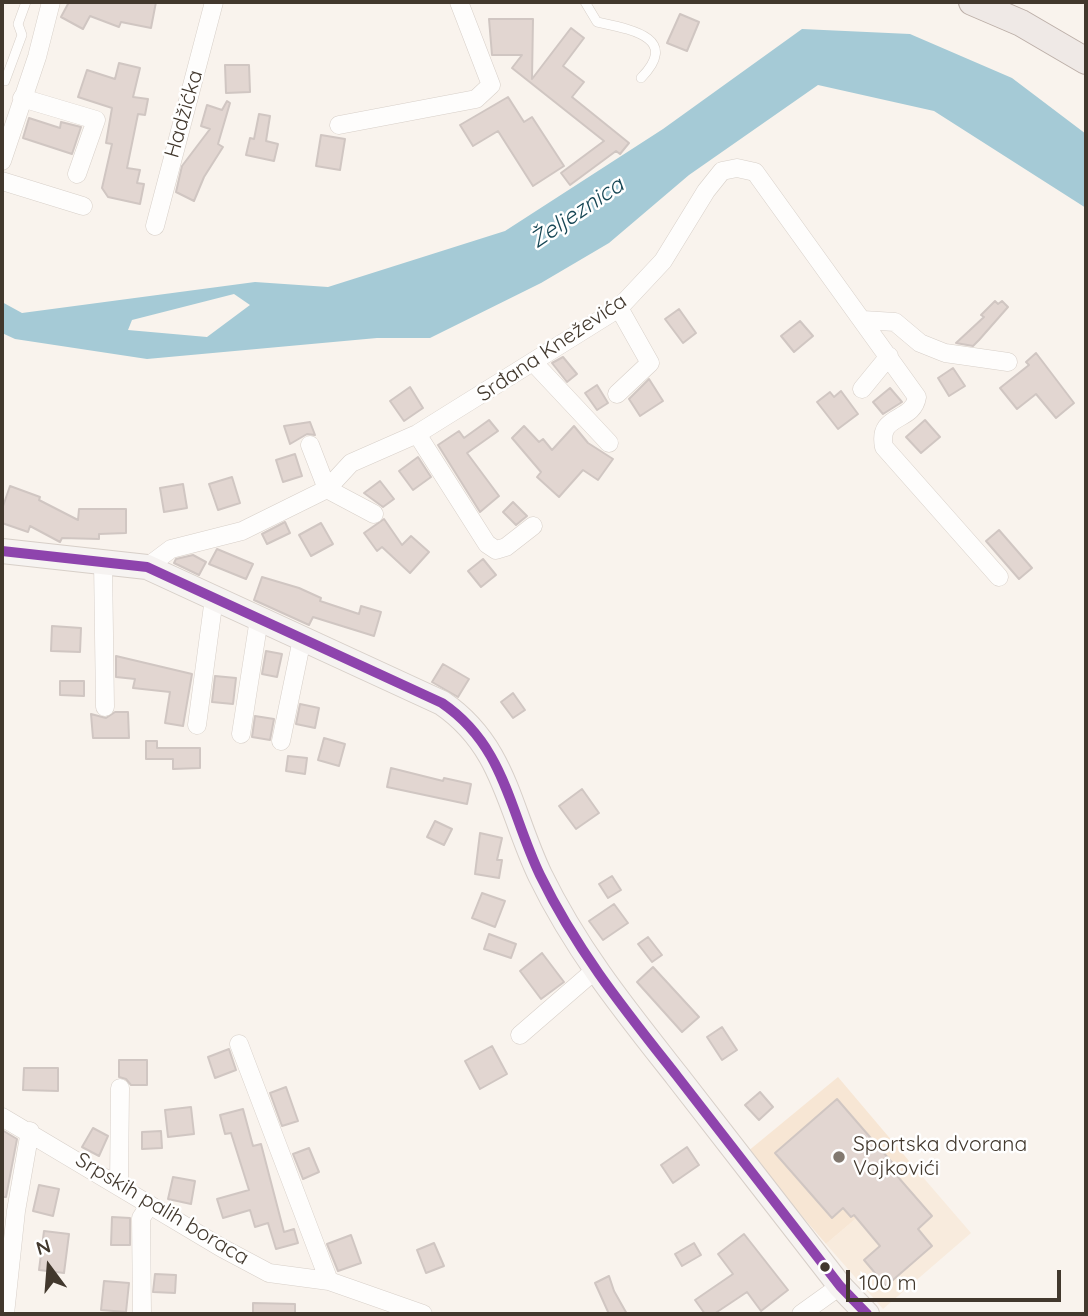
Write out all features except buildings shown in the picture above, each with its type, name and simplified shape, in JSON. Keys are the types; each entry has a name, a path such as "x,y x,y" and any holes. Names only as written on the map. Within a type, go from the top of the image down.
{"main road":[{"path":"972,2 1021,23 1086,61"},
{"path":"2,551 147,567 442,703 463,718 478,734 503,783 539,873 594,971 840,1286 867,1314"}],"street":[{"path":"2,161 51,2"},
{"name":"Hadžićka","path":"155,226 214,2"},
{"path":"340,125 476,99 491,85 459,2"},
{"path":"23,98 96,120 77,174"},
{"name":"Srđana Kneževića","path":"147,567 172,549 242,531 327,489 351,463 418,434 619,308 663,261 706,191 722,172 737,169 755,172 917,397 912,408 885,426 881,437 884,447 999,577"},
{"path":"2,181 83,206"},
{"path":"617,394 650,363 619,308"},
{"path":"863,320 895,322 920,343 945,353 1008,362"},
{"path":"862,389 889,356"},
{"path":"534,363 609,443"},
{"path":"418,434 487,544 496,550 506,547 533,526"},
{"path":"310,444 327,489 374,514"},
{"path":"103,562 105,707"},
{"path":"197,725 215,598"},
{"path":"241,734 259,619"},
{"path":"281,741 302,639"},
{"path":"520,1035 594,971"},
{"path":"239,1044 329,1281"},
{"path":"119,1184 120,1088"},
{"name":"Srpskih palih boraca","path":"2,1116 119,1184 149,1206 269,1272 329,1281 423,1314"},
{"path":"5,1314 16,1211 30,1131"},
{"path":"142,1314 141,1218 149,1206"},
{"path":"801,1314 840,1286"}],"lane":[{"path":"2,80 5,81 22,34 19,24 26,2"},
{"path":"585,2 597,22 638,31 651,39 656,53 654,64 641,78"}],"shaded area":[{"path":"838,1077 915,1168 826,1244 747,1152"},
{"path":"915,1168 971,1233 883,1309 826,1244"}],"water":[{"name":"Željeznica","path":"802,29 910,34 1012,78 1086,134 1086,208 934,111 818,85 689,175 609,243 541,283 430,338 377,338 147,359 15,339 2,333 2,302 22,313 255,282 328,287 505,231 663,129","holes":["234,294 250,305 207,337 128,330 132,320"]}],"transit line":[{"path":"2,551 147,567 442,703 463,720 493,759 540,875 586,955 840,1286 867,1314"}],"place":[{"name":"Sportska dvorana Vojkovići","path":"839,1157"}]}
